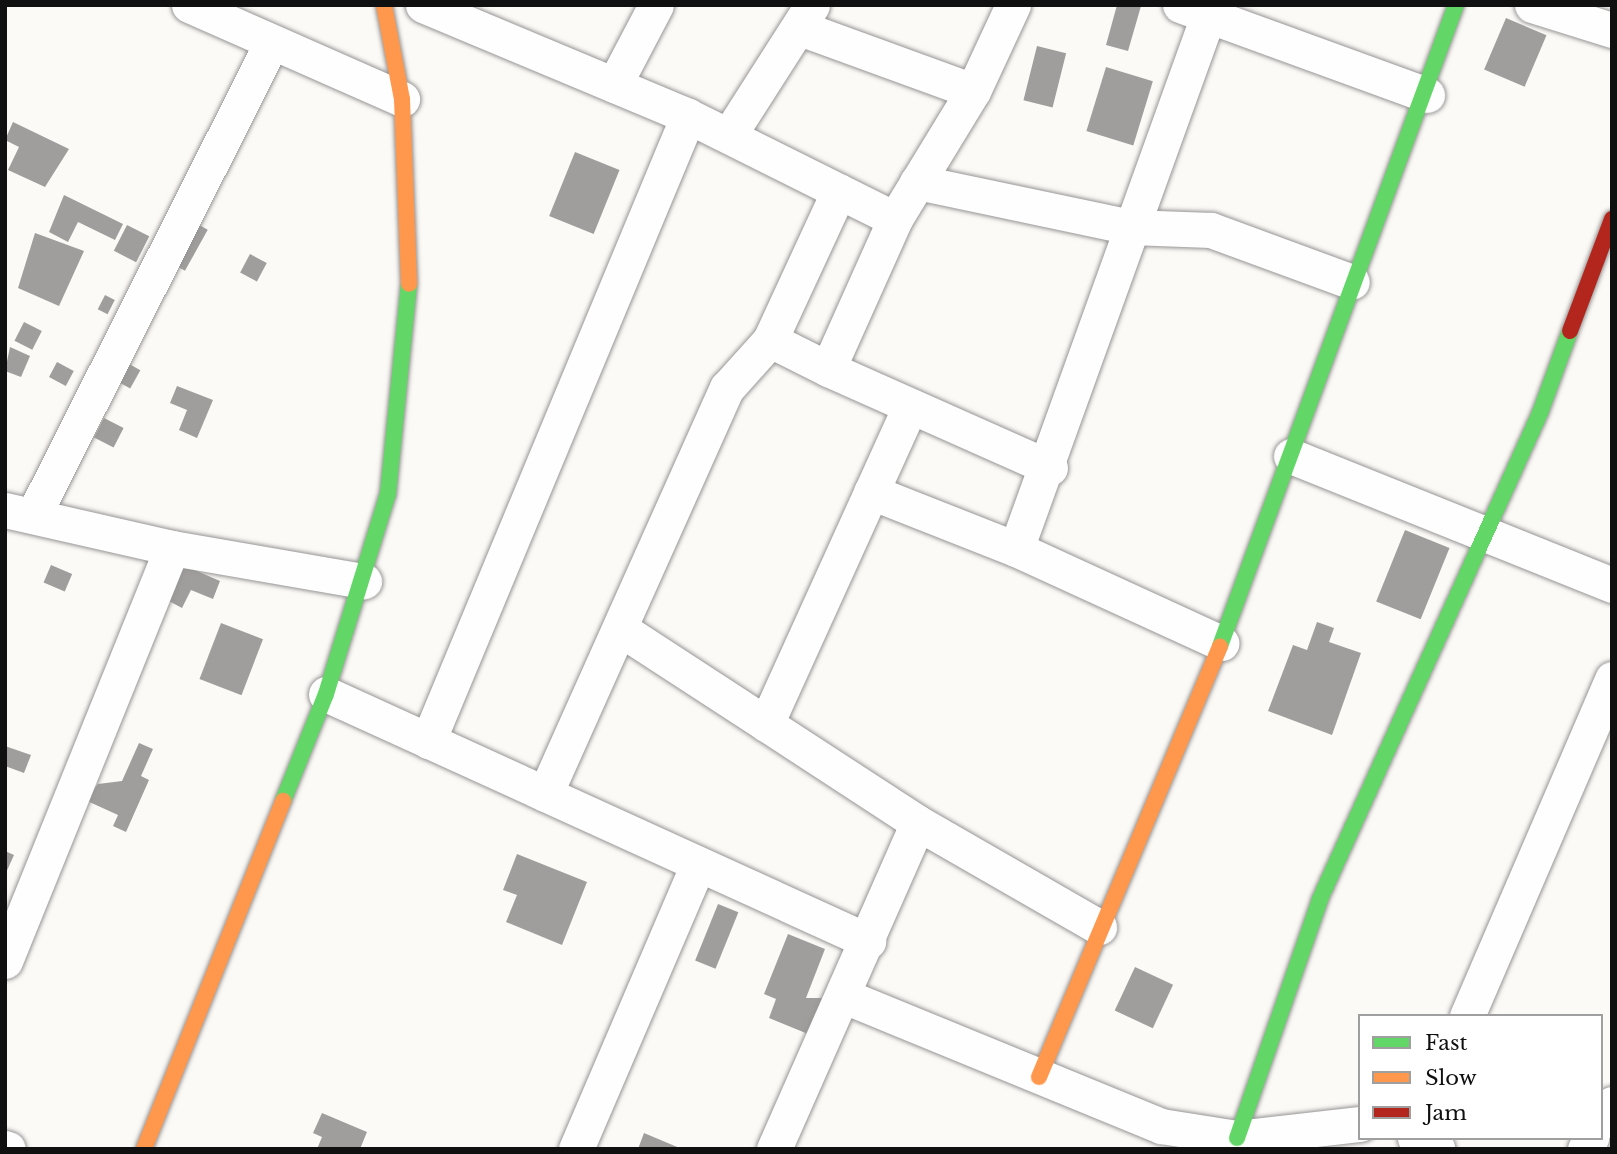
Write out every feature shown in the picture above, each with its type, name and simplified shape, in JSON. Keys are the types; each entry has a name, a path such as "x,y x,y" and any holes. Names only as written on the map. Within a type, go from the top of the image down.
{"street":[{"path":"189,5 402,99"},
{"path":"144,1149 326,694 364,581 388,494 410,320 402,99 384,5"},
{"path":"423,5 688,116 895,219"},
{"path":"614,85 656,5"},
{"path":"828,369 895,219 973,91 1013,5"},
{"path":"1039,1077 1099,927 1221,643 1352,282 1427,95 1456,5"},
{"path":"1532,5 1612,30"},
{"path":"1016,549 1050,468 1201,8 1427,95"},
{"path":"729,135 806,17 973,91"},
{"path":"272,42 20,511 172,548 364,581"},
{"path":"428,741 688,116"},
{"path":"917,182 1130,227 1211,230 1352,282"},
{"path":"545,794 622,630 727,388 770,340 839,191"},
{"path":"1237,1138 1320,899 1540,413 1612,219"},
{"path":"770,340 828,369 1050,468"},
{"path":"766,724 909,406"},
{"path":"1291,456 1612,585"},
{"path":"871,492 1016,549 1221,643"},
{"path":"5,961 172,548"},
{"path":"622,630 918,823 1099,927"},
{"path":"1468,1014 1612,679"},
{"path":"326,694 869,941"},
{"path":"774,1149 869,941 918,823"},
{"path":"576,1149 698,864"},
{"path":"844,996 1161,1126 1237,1138 1358,1124"}],"building":[{"path":"1117,5 1141,6 1128,51 1106,45"},
{"path":"1506,18 1547,35 1525,87 1484,70"},
{"path":"1037,46 1066,53 1053,108 1023,100"},
{"path":"1106,67 1153,81 1133,145 1086,131"},
{"path":"13,122 69,149 45,187 8,170 19,147 5,140"},
{"path":"575,152 620,170 594,234 549,216"},
{"path":"64,195 123,224 115,240 78,222 68,242 49,232"},
{"path":"192,221 208,230 185,271 169,262"},
{"path":"127,225 149,236 136,262 114,251"},
{"path":"35,233 84,251 59,306 18,288"},
{"path":"250,254 267,263 257,281 240,273"},
{"path":"105,295 115,300 108,314 98,309"},
{"path":"24,322 42,331 32,350 14,341"},
{"path":"10,347 30,356 21,377 5,371"},
{"path":"122,360 140,370 130,389 112,378"},
{"path":"57,362 74,371 66,386 49,377"},
{"path":"177,386 213,400 197,438 179,430 187,410 170,403"},
{"path":"104,418 124,428 114,448 94,438"},
{"path":"1405,530 1450,548 1421,619 1376,601"},
{"path":"51,565 72,574 65,591 44,582"},
{"path":"183,565 220,581 213,599 191,590 182,608 165,599"},
{"path":"1317,622 1334,628 1329,642 1361,653 1332,735 1268,711 1293,645 1307,650"},
{"path":"221,623 263,639 242,695 199,679"},
{"path":"139,743 153,749 141,776 149,780 126,832 113,826 118,815 85,800 98,784 122,781"},
{"path":"5,746 31,755 24,773 5,766"},
{"path":"5,851 14,855 5,875"},
{"path":"517,854 587,882 562,945 506,922 517,895 503,890"},
{"path":"718,904 738,912 716,969 695,961"},
{"path":"788,934 825,949 806,998 823,998 808,1034 769,1018 776,999 764,994"},
{"path":"1135,967 1173,985 1153,1028 1115,1011"},
{"path":"322,1113 367,1132 360,1149 317,1149 322,1137 313,1133"},
{"path":"644,1133 682,1149 638,1149"}],"traffic: fast":[{"path":"1220,646 1456,5"},
{"path":"283,801 326,694 388,494 409,284"},
{"path":"1237,1138 1320,899 1540,413 1570,331"}],"traffic: slow":[{"path":"384,5 402,99 409,284"},
{"path":"1039,1077 1220,646"},
{"path":"144,1149 283,801"}],"traffic: jam":[{"path":"1570,331 1612,219"}]}
